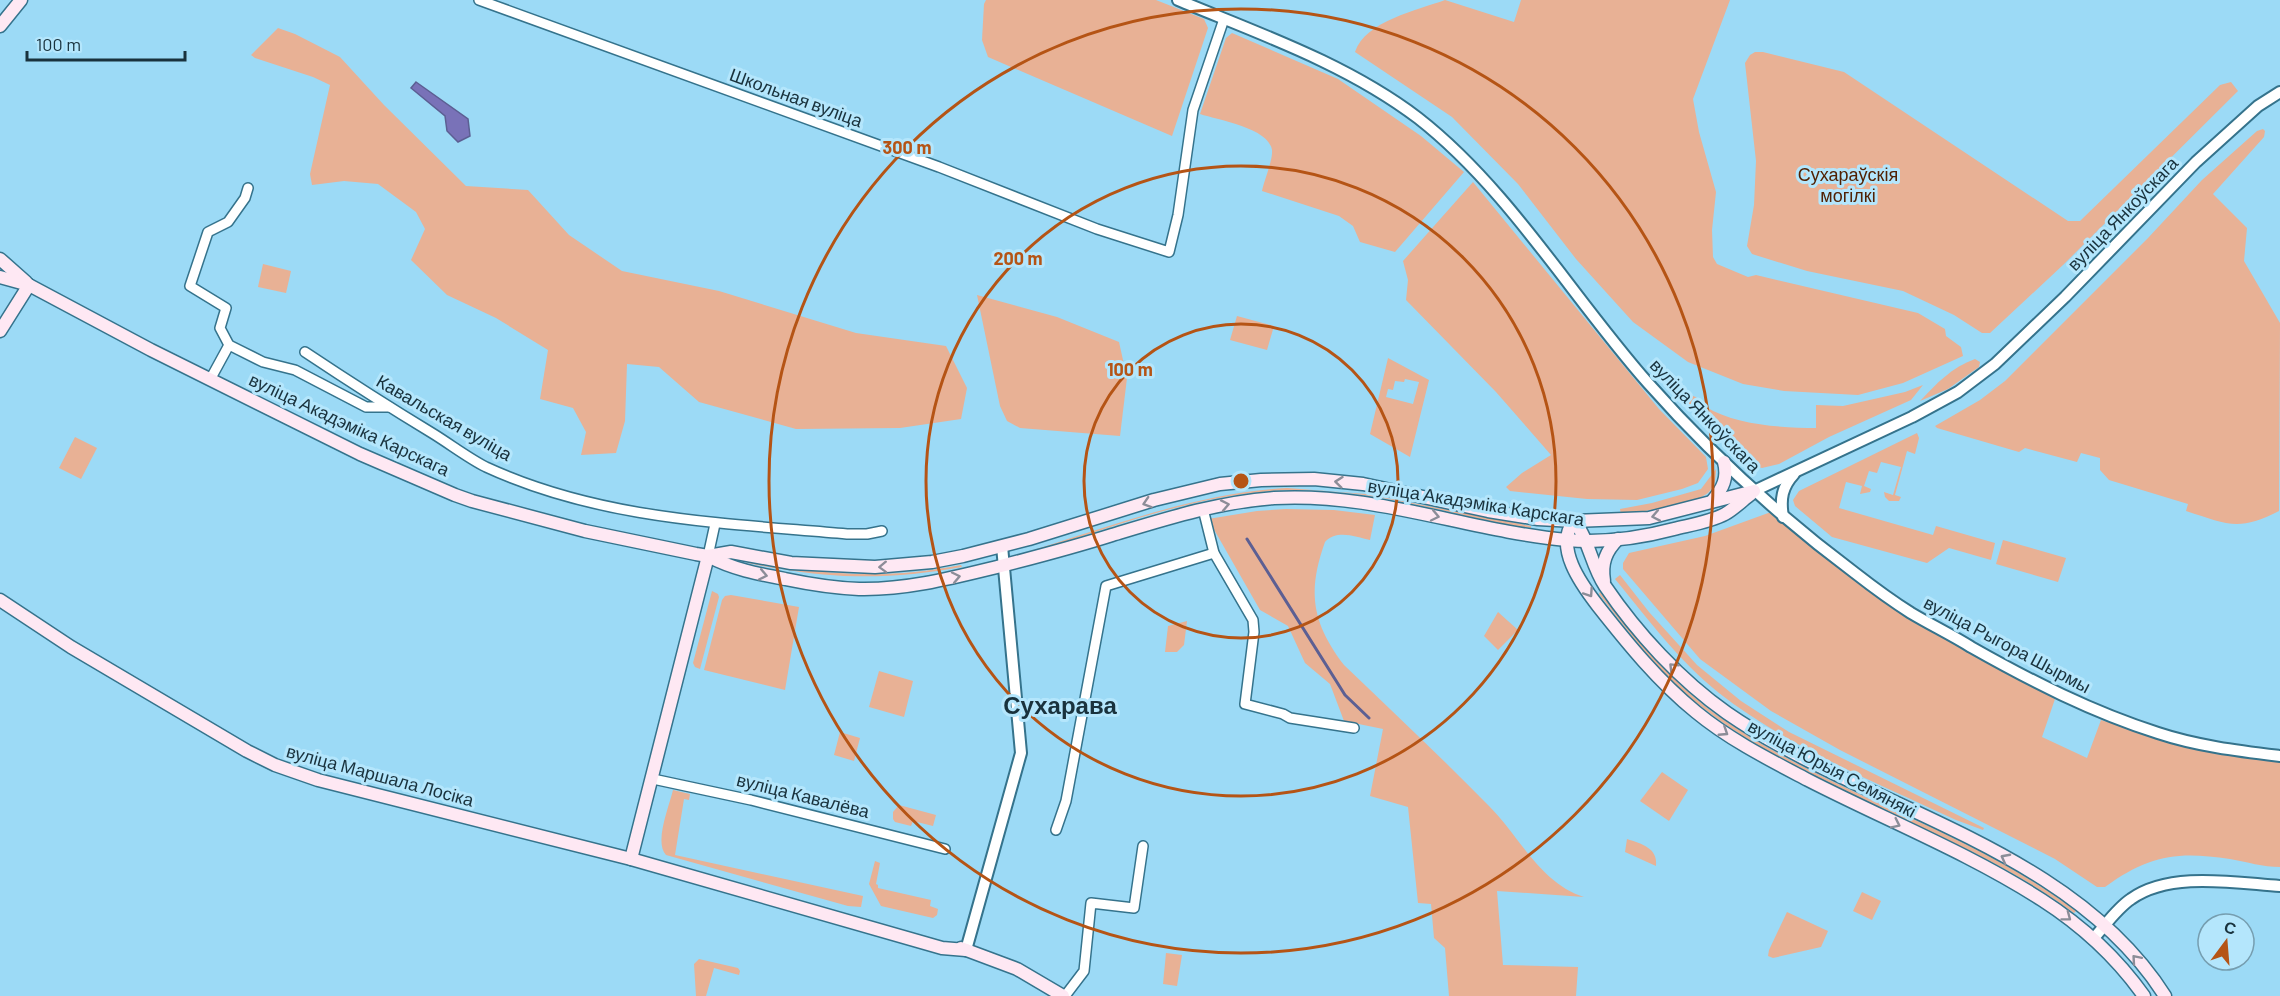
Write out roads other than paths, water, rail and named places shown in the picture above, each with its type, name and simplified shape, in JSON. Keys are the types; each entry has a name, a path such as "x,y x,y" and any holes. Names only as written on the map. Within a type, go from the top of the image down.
{"main road":[{"path":"0,26 21,0"},
{"path":"0,259 29,285"},
{"path":"0,277 29,285"},
{"path":"0,332 29,285"},
{"name":"вуліца Акадэміка Карскага","path":"29,285 151,350 370,459 472,501 585,531 708,556 724,565 803,583 860,589 904,586 952,578 1034,558 1203,509 1256,500 1323,498 1377,504 1481,526 1566,540 1586,541 1618,539 1667,531 1725,514 1754,491"},
{"path":"1713,500 1726,478 1724,462"},
{"name":"вуліца Акадэміка Карскага","path":"708,556 731,552 791,563 875,567 932,562 1002,546 1154,500 1220,484 1292,479 1363,484 1488,511 1538,519 1574,520 1649,518 1754,491"},
{"path":"1566,540 1569,526 1574,520"},
{"name":"вуліца Юрыя Семянякі","path":"1574,520 1586,541 1590,558 1604,585 1665,659 1690,684 1727,713 1796,754 2015,863 2072,898 2134,957 2165,996"},
{"path":"1604,585 1603,564 1606,554 1618,539"},
{"name":"вуліца Юрыя Семянякі","path":"1566,540 1574,568 1591,596 1646,665 1697,713 1763,756 2025,890 2060,912 2093,939 2144,996"},
{"path":"631,859 708,556"},
{"name":"вуліца Маршала Лосіка","path":"0,600 71,647 247,752 274,765 375,796 631,859 786,902 806,903 944,941 1017,969 1064,996"}],"street":[{"name":"Школьная вуліца","path":"479,0 939,167 1097,229 1169,252 1178,215 1193,110 1224,19"},
{"name":"вуліца Янкоўскага","path":"1178,0 1343,70 1378,90 1418,118 1445,141 1534,239 1647,381 1754,491 1912,417 1958,392 1995,364 2196,162 2258,106 2280,92"},
{"path":"248,188 245,198 228,222 208,232 190,286 226,308 220,328 229,345 263,362 295,370 366,407 389,407"},
{"path":"211,378 229,345"},
{"name":"Кавальская вуліца","path":"305,352 484,466 548,490 613,507 715,524 857,534 882,531"},
{"path":"1783,517 1782,493 1786,484 1797,472"},
{"name":"вуліца Рыгора Шырмы","path":"1754,491 1830,554 1907,611 2040,685 2085,706 2159,734 2203,744 2280,756"},
{"path":"1203,509 1214,553 1254,620 1245,704 1290,718 1354,728"},
{"path":"708,556 715,524"},
{"path":"966,951 1021,753 1002,546"},
{"path":"1056,830 1066,801 1106,586 1214,553"},
{"name":"вуліца Кавалёва","path":"653,779 762,803 945,849"},
{"path":"1064,996 1084,970 1091,903 1134,908 1143,846"},
{"path":"2093,939 2131,899 2157,885 2188,881 2280,886"}],"waterway":[{"path":"1247,539 1345,695 1369,718"}],"district":[{"name":"Сухарава","path":"1060,706"}],"park label":[{"name":"Сухараўскія могілкі","path":"1848,186"}]}
